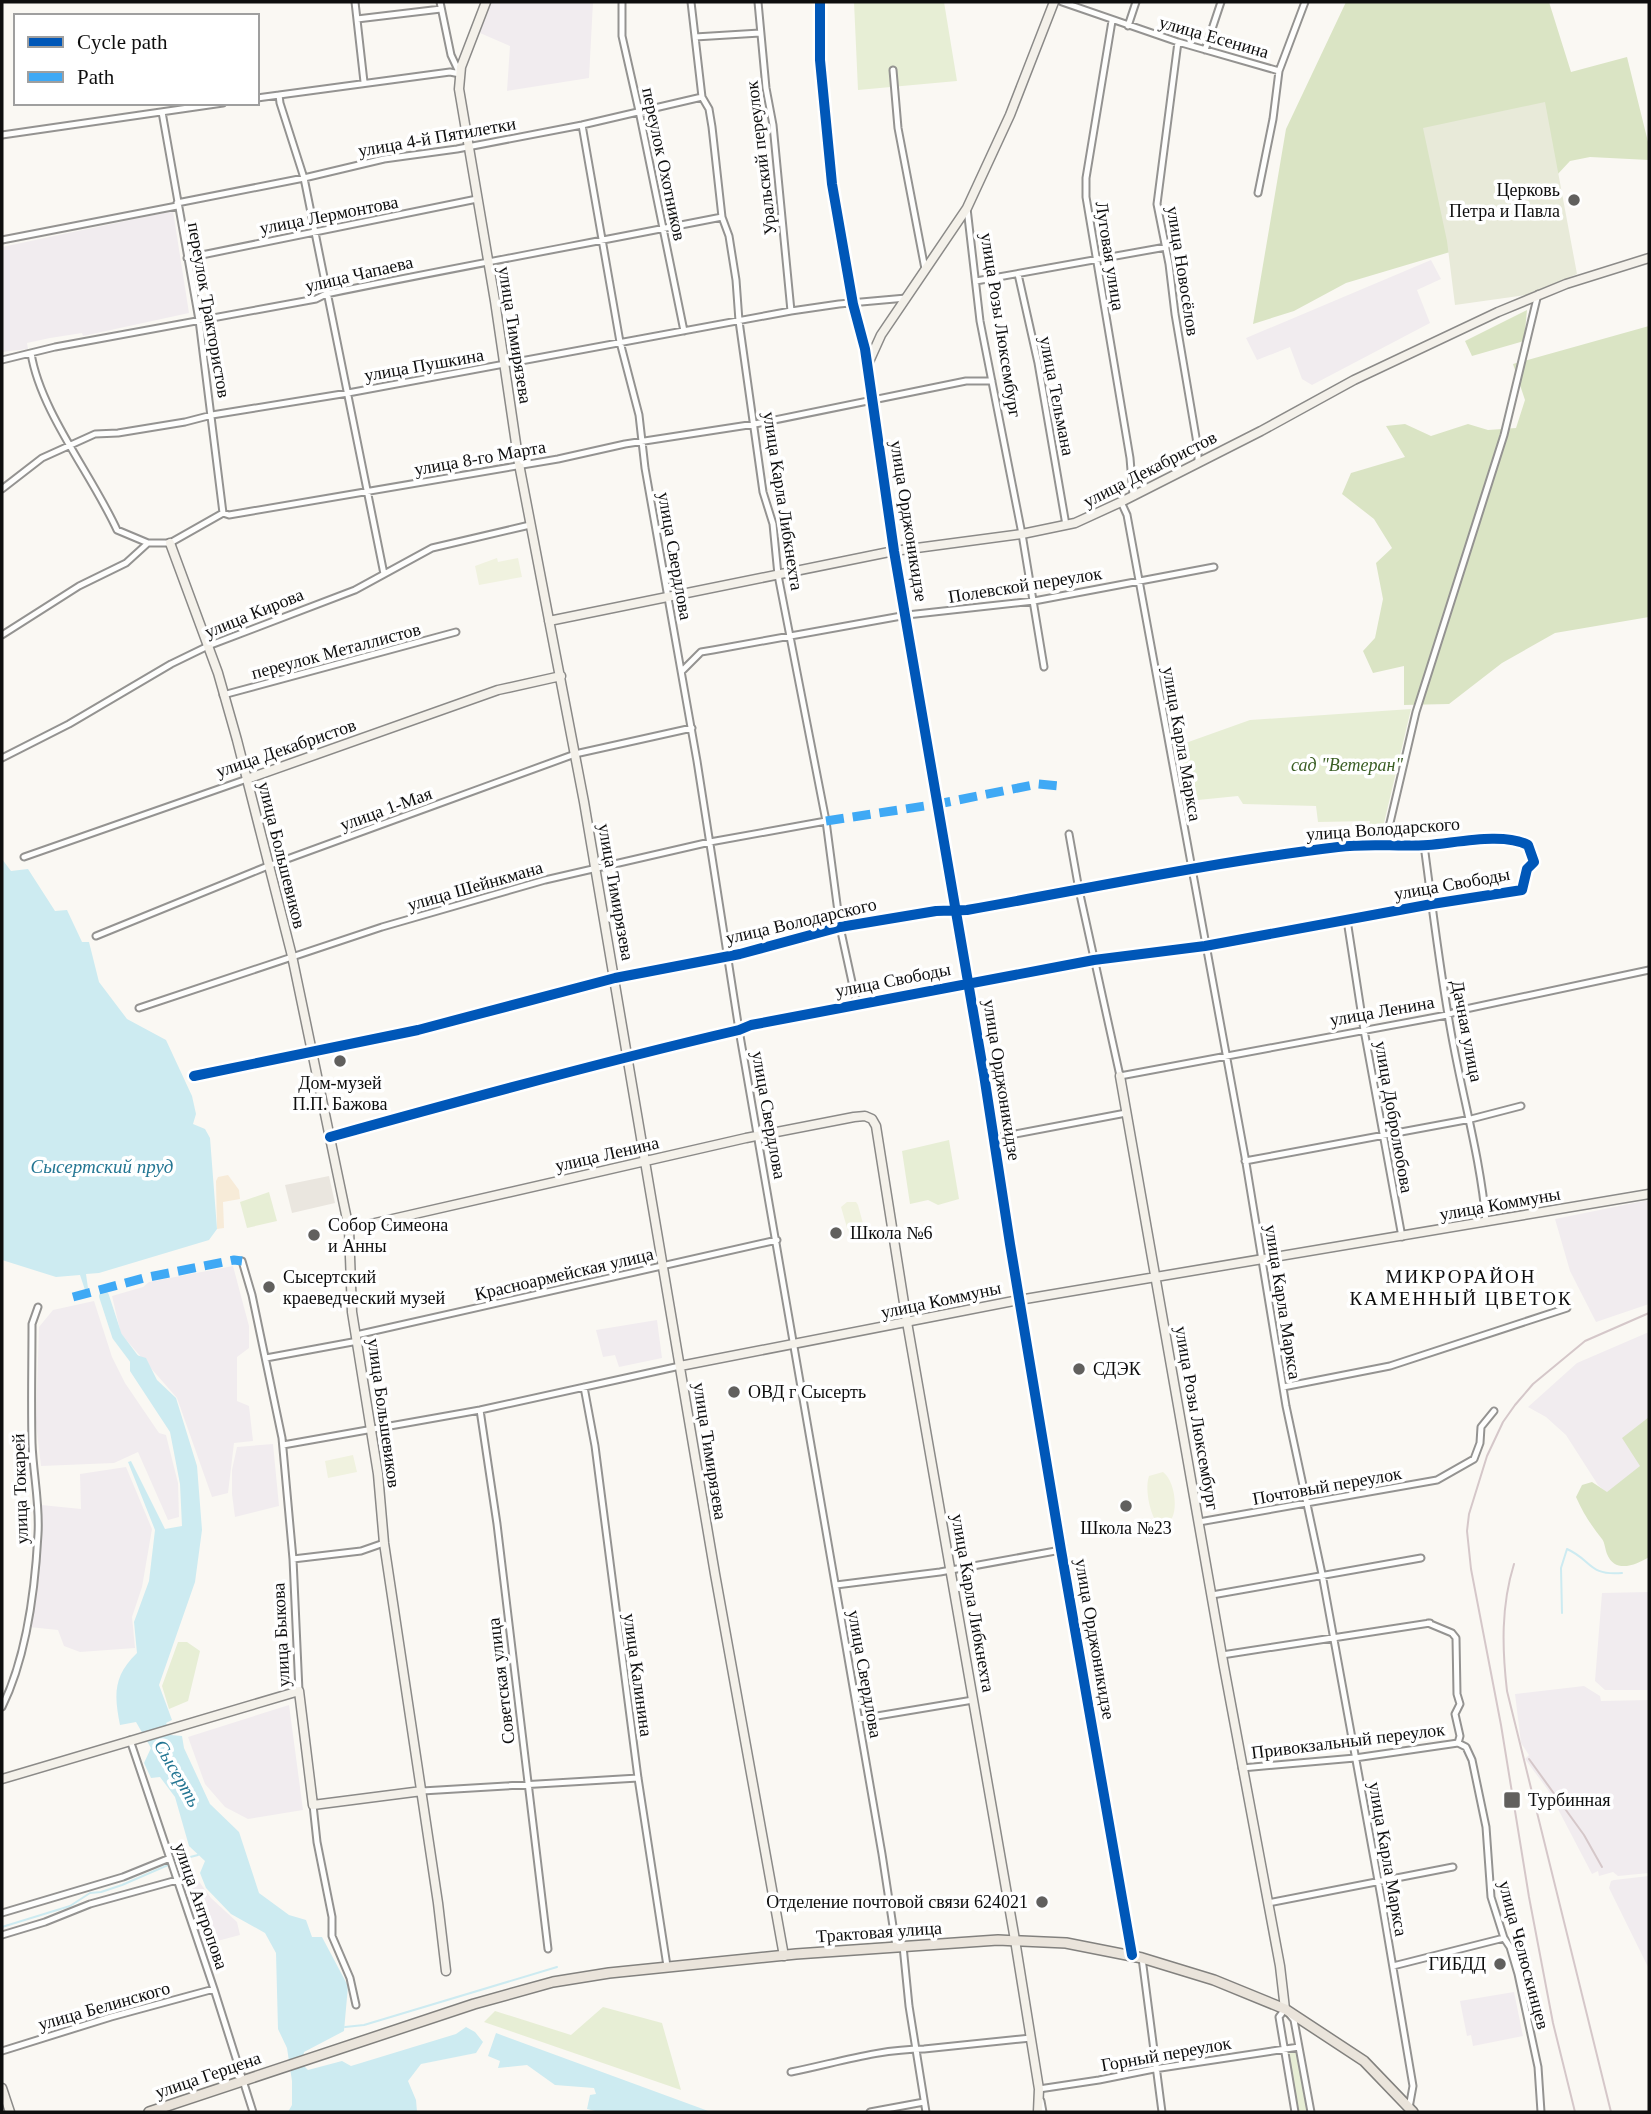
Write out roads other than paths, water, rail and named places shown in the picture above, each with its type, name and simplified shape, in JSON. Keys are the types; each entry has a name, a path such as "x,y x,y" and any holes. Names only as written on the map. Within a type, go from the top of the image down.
{"main road":[{"name":"Трактовая улица","path":"313,2058 474,2004 552,1982 667,1966 900,1946 1015,1940 1066,1943 1137,1957 1214,1980 1285,2009 1364,2061 1411,2110"},
{"name":"улица Герцена","path":"149,2112 313,2058"}],"street":[{"path":"355,2 364,82"},
{"path":"259,98 364,82 450,72 460,74 486,2"},
{"name":"переулок Охотников","path":"622,2 621,36 684,331"},
{"name":"улица Карла Либкнехта","path":"691,2 702,97 709,109 722,217 729,236 736,280 739,321 764,492 773,524 778,575 826,821 840,927 857,1005"},
{"name":"Уральский переулок","path":"758,2 791,311"},
{"name":"улица Орджоникидзе","path":"820,2 820,60 832,184 867,366 894,551 957,911 1061,1550 1137,1957"},
{"path":"867,366 881,335 967,208 1010,114 1054,2"},
{"name":"улица Есенина","path":"1062,2 1178,42 1279,71"},
{"path":"1128,26 1136,2"},
{"path":"1205,50 1221,2"},
{"path":"1258,193 1273,120 1279,71 1305,2"},
{"path":"357,19 440,5"},
{"name":"улица Тимирязева","path":"440,5 451,55 460,74 459,89 519,464 596,869 715,1574 784,1956"},
{"name":"Луговая улица","path":"1112,20 1086,178 1090,225 1128,446 1133,495"},
{"path":"695,37 760,33"},
{"name":"улица Новосёлов","path":"1178,42 1157,204 1166,247 1198,462"},
{"path":"892,71 898,128 926,272"},
{"path":"279,95 304,178 384,574"},
{"name":"улица 4-й Пятилетки","path":"2,240 384,159 582,125 702,97"},
{"path":"2,135 209,105"},
{"name":"переулок Трактористов","path":"162,112 199,320 223,513"},
{"name":"улица Свердлова","path":"582,125 620,342 639,415 739,1030 900,1946 926,2112"},
{"name":"улица Лермонтова","path":"187,258 477,200"},
{"name":"улица Розы Люксембург","path":"967,208 981,321 1022,534 1044,667"},
{"name":"улица Чапаева","path":"2,360 316,299 326,294 488,261 722,217"},
{"path":"976,281 1166,247"},
{"name":"улица Декабристов","path":"549,621 894,551 1022,534 1087,519 1261,431 1354,380 1538,294 1649,258"},
{"name":"улица Тельмана","path":"1018,274 1038,363 1066,525"},
{"path":"1385,844 1416,712 1504,435 1538,294"},
{"name":"улица Пушкина","path":"2,489 42,458 95,434 185,422 791,311 906,298"},
{"path":"2,635 79,586 126,563 148,543 117,530 43,392 33,367 31,353"},
{"name":"улица 8-го Марта","path":"148,543 170,543 223,513 229,515 558,459 625,444 755,424 966,381 992,381"},
{"name":"улица Карла Маркса","path":"1121,502 1127,515 1245,1161 1283,1387 1378,1881 1413,2086 1411,2110"},
{"name":"улица Кирова","path":"2,758 69,724 171,664 208,646 355,590 432,548 530,525"},
{"name":"улица Большевиков","path":"170,543 208,646 247,779 292,956 349,1229 350,1290 446,1971"},
{"name":"Полевской переулок","path":"682,671 701,652 906,615 1034,601 1213,567"},
{"name":"переулок Металлистов","path":"222,696 456,632"},
{"name":"улица Декабристов","path":"24,857 498,690 561,676"},
{"name":"улица 1-Мая","path":"96,936 268,866 575,754 692,728"},
{"name":"улица Шейнкмана","path":"139,1008 382,927 533,884 710,842 826,821"},
{"name":"улица Розы Люксембург","path":"1069,834 1126,1113 1242,1768 1280,1966 1285,2009"},
{"name":"улица Володарского","path":"194,1076 418,1030 615,978 727,956 840,927 1079,891 1191,867 1341,846 1424,845 1509,838 1528,845 1534,862"},
{"name":"Дачная улица","path":"1424,845 1447,1015 1471,1119 1485,1199 1486,1222"},
{"name":"улица Свободы","path":"330,1137 629,1055 751,1025 1094,960 1205,946 1522,890 1527,869 1534,862"},
{"name":"улица Добролюбова","path":"1347,920 1402,1237"},
{"name":"улица Ленина","path":"1119,1076 1447,1015 1649,970"},
{"path":"1245,1161 1471,1119 1521,1106"},
{"path":"994,1139 1126,1113"},
{"name":"улица Ленина","path":"349,1229 758,1135 854,1117 865,1116 872,1119"},
{"name":"улица Карла Либкнехта","path":"872,1119 876,1126 907,1322 1015,1940 1040,2112"},
{"name":"улица Коммуны","path":"283,1445 480,1410 680,1366 1020,1300 1649,1194"},
{"name":"Красноармейская улица","path":"266,1358 777,1240"},
{"name":"улица Быкова","path":"242,1261 266,1358 283,1445 293,1559 299,1691 317,1842 332,1917 332,1936 350,1978 356,2005"},
{"name":"улица Токарей","path":"2,1707 24,1642 38,1533 32,1444 32,1324 38,1307"},
{"path":"1283,1387 1390,1366 1567,1308"},
{"name":"улица Калинина","path":"584,1387 595,1446 638,1778 667,1966"},
{"name":"Советская улица","path":"480,1410 497,1524 548,1949"},
{"name":"Почтовый переулок","path":"1199,1522 1424,1484 1457,1470 1474,1459 1480,1443 1481,1427 1494,1411"},
{"path":"293,1559 361,1551 384,1543"},
{"path":"836,1585 952,1570 1061,1550"},
{"path":"1212,1595 1420,1558"},
{"name":"улица Челюскинцев","path":"1332,1636 1429,1623 1452,1633 1456,1638 1457,1695 1460,1704 1455,1714 1460,1736 1458,1743 1466,1747 1472,1760 1486,1827 1491,1897 1515,1962 1538,2067 1541,2112"},
{"path":"1222,1655 1332,1636"},
{"path":"2,1779 299,1691"},
{"path":"859,1719 974,1700"},
{"name":"улица Антропова","path":"130,1740 253,2112"},
{"name":"Привокзальный переулок","path":"1242,1768 1355,1758 1458,1743"},
{"path":"313,1805 422,1791 638,1778"},
{"path":"2,1913 123,1877 170,1858"},
{"path":"1268,1903 1454,1867"},
{"path":"2,1935 45,1922 90,1903 177,1880"},
{"path":"1393,1966 1504,1938"},
{"path":"1137,1957 1161,2112"},
{"name":"улица Белинского","path":"2,2051 214,1989"},
{"path":"1295,2112 1279,2017 1285,2009 1294,2020 1311,2112"},
{"path":"791,2072 839,2063 867,2054 1031,2038"},
{"name":"Горный переулок","path":"1039,2092 1154,2069 1299,2047"},
{"path":"2,2088 10,2112"},
{"path":"870,2112 924,2102"}],"water":[{"name":"Сысертский пруд","path":"2,859 11,871 28,869 55,911 67,910 82,942 89,942 99,982 127,1019 166,1040 192,1096 196,1114 193,1124 205,1129 210,1138 217,1229 209,1240 99,1273 86,1274 88,1288 85,1290 80,1275 56,1277 2,1260"},
{"path":"130,1353 146,1358 157,1380 176,1398 197,1466 202,1530 195,1582 159,1685 172,1720 166,1723 171,1735 182,1736 184,1748 210,1804 239,1832 259,1893 289,1915 306,1920 312,1937 322,1937 348,1986 344,2031 304,2052 302,2064 308,2070 342,2061 351,2066 456,2034 466,2027 475,2032 483,2042 476,2053 421,2064 408,2081 416,2100 417,2112 288,2112 292,2105 292,2081 287,2048 278,2029 276,1953 265,1933 231,1914 206,1888 200,1873 205,1861 189,1846 175,1797 160,1777 151,1778 144,1763 151,1748 136,1722 120,1725 117,1686 123,1670 137,1653 134,1622 149,1581 155,1530 128,1462 131,1461 165,1529 182,1526 180,1484 170,1432 130,1371"},
{"path":"496,2033 711,2112 599,2112 587,2109 590,2095 596,2094 594,2088 555,2085 527,2065 498,2068 500,2061 488,2056"}],"waterway":[{"name":"Сысерть","path":"104,1296 117,1336 138,1364"},
{"path":"1562,1613 1561,1568 1567,1549 1596,1570 1622,1573"},
{"path":"175,1861 198,1855"},
{"path":"2,1927 70,1906 90,1893 122,1885 168,1865"},
{"path":"345,2027 364,2025 557,1967"}],"railway":[{"path":"1575,2112 1553,2023 1529,1897 1501,1725 1471,1569 1467,1531 1469,1514 1487,1456 1503,1422 1515,1405 1533,1384 1585,1341 1649,1313"},
{"path":"1514,1564 1504,1627 1507,1691 1611,2112"},
{"path":"1529,1759 1584,1835 1602,1867"}],"place":[{"name":"Церковь Петра и Павла","path":"1574,200"},
{"name":"Дом-музей П.П. Бажова","path":"340,1061"},
{"name":"Школа №6","path":"836,1233"},
{"name":"Собор Симеона и Анны","path":"314,1235"},
{"name":"Сысертский краеведческий музей","path":"269,1287"},
{"name":"СДЭК","path":"1079,1369"},
{"name":"ОВД г Сысерть","path":"734,1392"},
{"name":"Школа №23","path":"1126,1506"},
{"name":"Турбинная","path":"1512,1800"},
{"name":"Отделение почтовой связи 624021","path":"1042,1902"},
{"name":"ГИБДД","path":"1500,1964"}],"district":[{"name":"МИКРОРАЙОН КАМЕННЫЙ ЦВЕТОК","path":"1461,1287"}],"park label":[{"name":"сад \"Ветеран\"","path":"1347,765"}]}
